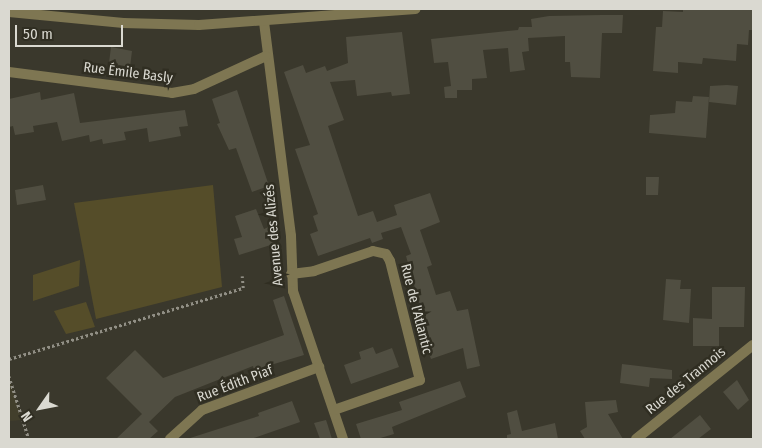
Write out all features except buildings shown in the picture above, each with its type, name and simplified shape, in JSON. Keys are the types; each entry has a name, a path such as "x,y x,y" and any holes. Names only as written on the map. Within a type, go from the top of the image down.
{"street":[{"path":"9,12 142,24 264,22 415,9"},
{"name":"Avenue des Alizés","path":"264,22 266,56 291,236 293,291 343,439"},
{"name":"Rue Émile Basly","path":"9,72 172,93 194,89 266,56"},
{"name":"Rue de l'Atlantic","path":"291,274 314,271 373,252 382,252 390,261 420,380 334,410"},
{"name":"Rue des Trannois","path":"636,439 753,345"},
{"name":"Rue Édith Piaf","path":"170,439 202,410 319,367"}],"path":[{"path":"9,359 243,288 242,276"},
{"path":"9,376 29,439"}],"shaded area":[{"path":"213,185 222,287 96,319 74,203"},
{"path":"80,260 79,286 33,301 33,275"},
{"path":"86,302 95,327 66,334 54,311"},
{"path":"9,377 22,420 9,421"}]}
